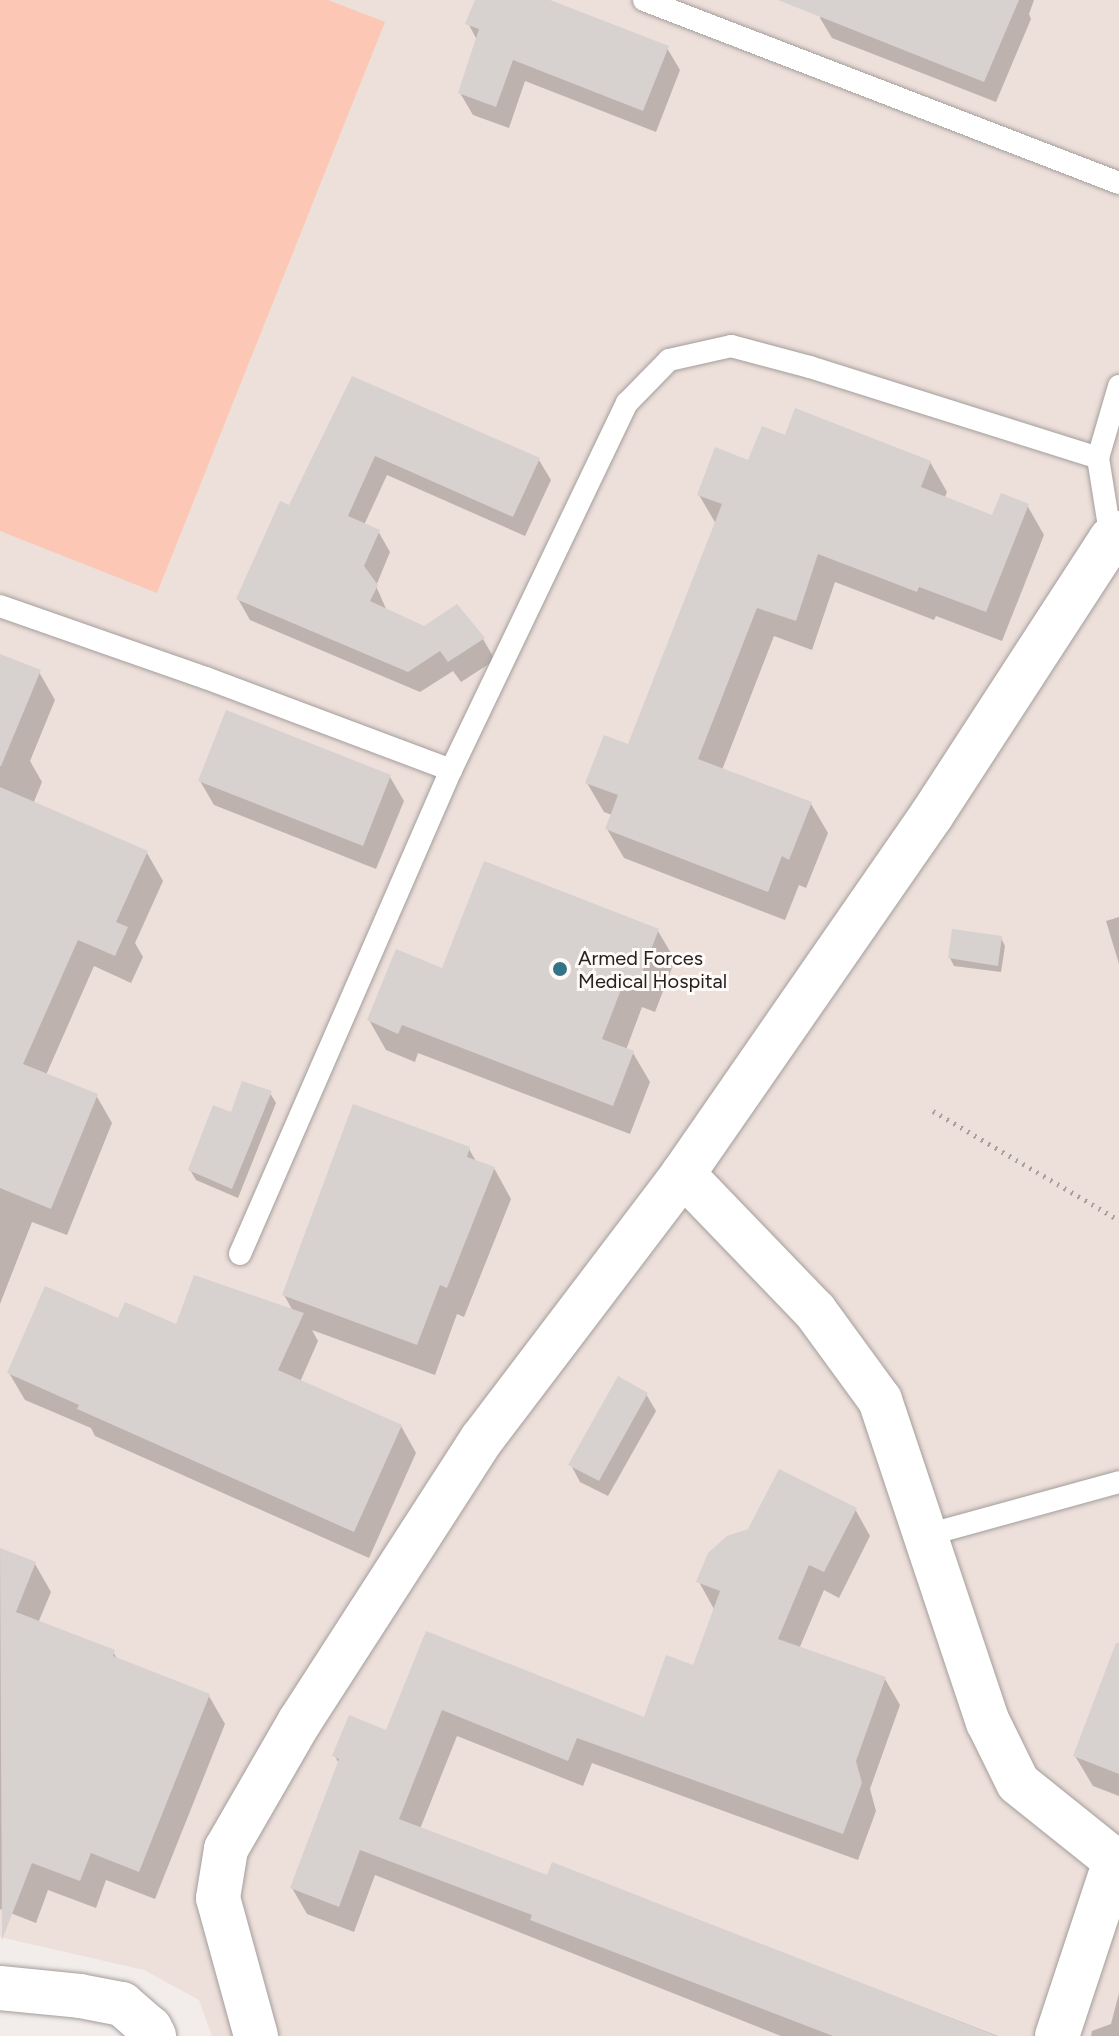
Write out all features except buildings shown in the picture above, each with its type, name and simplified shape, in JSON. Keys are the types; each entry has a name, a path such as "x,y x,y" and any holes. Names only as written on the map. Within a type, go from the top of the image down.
{"street":[{"path":"256,2036 218,1898 226,1849 300,1721 482,1439 683,1174 931,816 1115,536"},
{"path":"683,1174 815,1311 880,1400 988,1722 1018,1783 1117,1863 1057,2036"},
{"path":"0,1988 80,1996 122,2004 150,2028 154,2036"}],"lane":[{"path":"644,0 1119,183"},
{"path":"240,1254 451,770 627,403 669,360 731,346 810,367 1098,458"},
{"path":"1115,536 1098,458 1119,386"},
{"path":"0,606 206,678 451,770"},
{"path":"927,1535 1119,1482"}],"path":[{"path":"933,1111 1119,1220"}],"shaded area":[{"name":"Armed Forces Medical Hospital","path":"0,0 1119,0 1119,2036 212,2036 199,2000 144,1970 0,1937"},
{"path":"0,0 328,0 385,22 157,593 0,531"}],"place":[{"name":"Armed Forces Medical Hospital","path":"560,969"}]}
